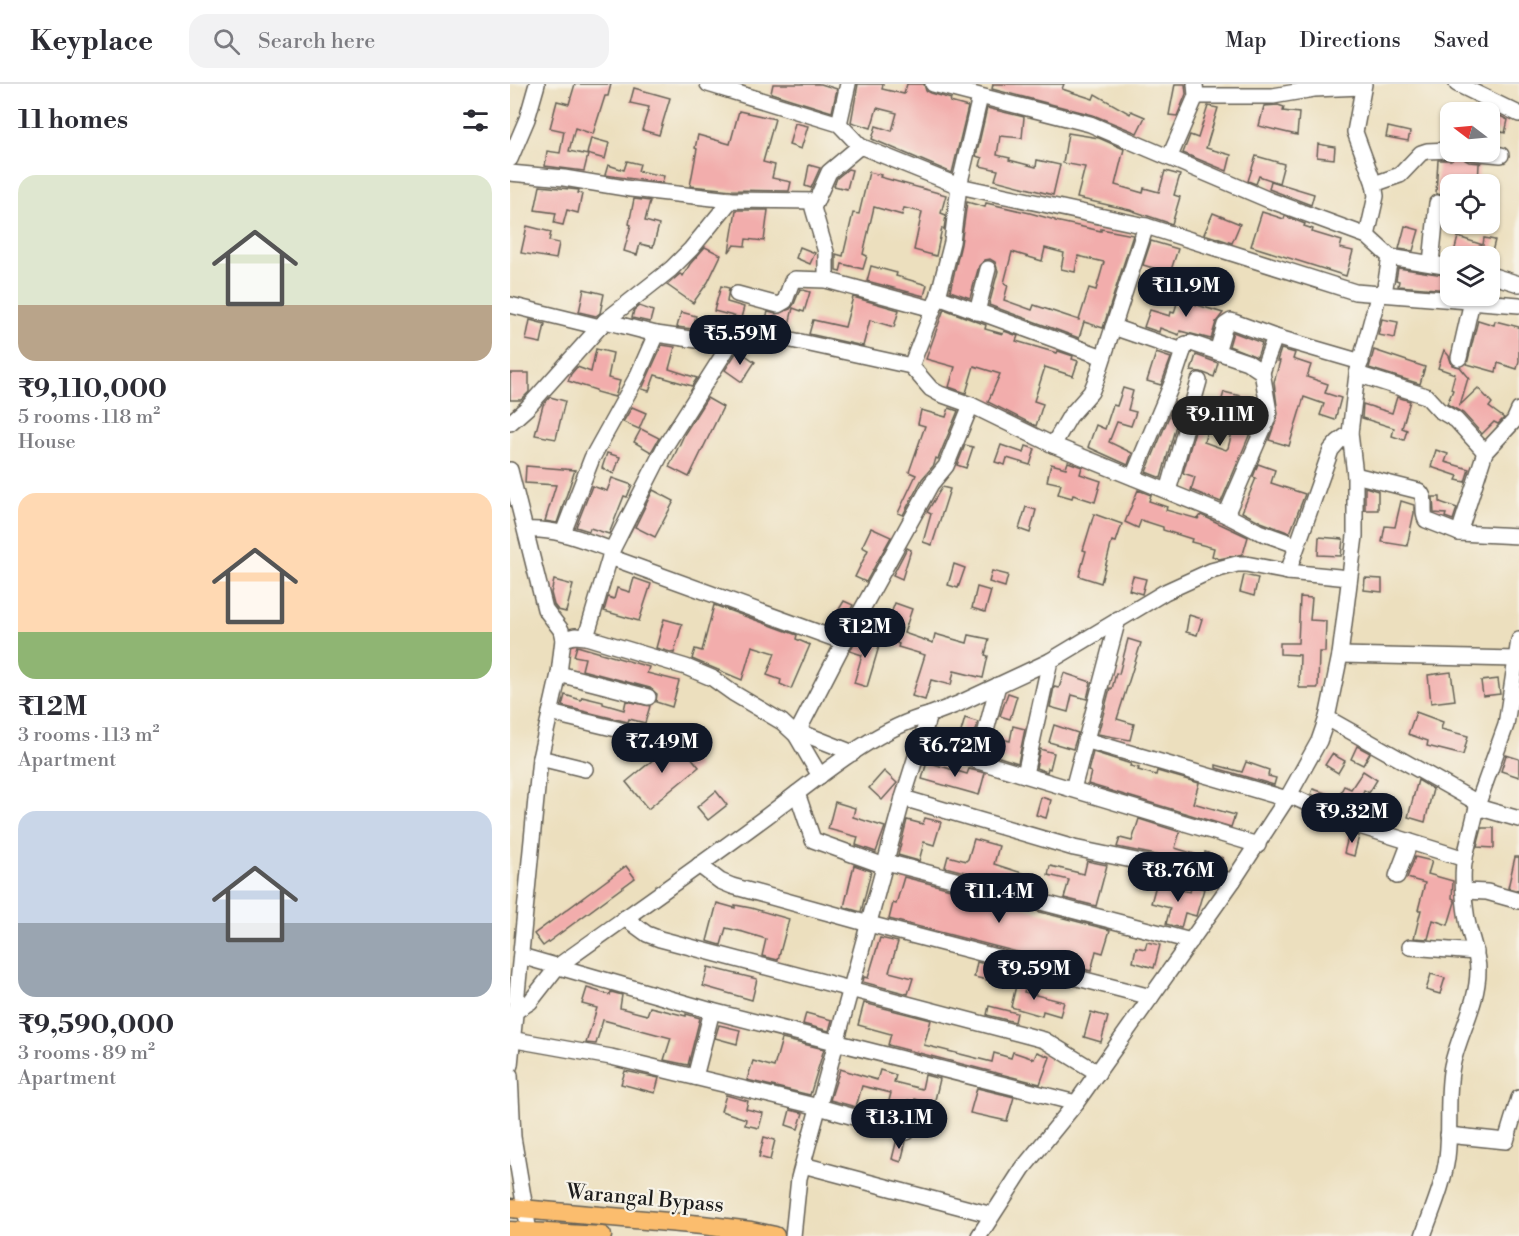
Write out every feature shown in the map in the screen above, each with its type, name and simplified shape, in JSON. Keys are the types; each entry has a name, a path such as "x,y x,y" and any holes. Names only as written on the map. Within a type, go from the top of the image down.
{"main road":[{"name":"Warangal Bypass","path":"517,1209 702,1225 775,1236"},
{"name":"Warangal Bypass","path":"510,1231 602,1236"}],"street":[{"path":"510,159 537,84"},
{"path":"708,84 839,124 860,146 959,186 1146,226 1355,292 1440,298"},
{"path":"839,124 848,84"},
{"path":"933,84 1090,124 1170,156 1269,200 1367,236 1390,257 1440,265"},
{"path":"1457,84 1519,114"},
{"path":"1170,156 1196,90 1273,96 1314,88 1363,85 1355,132 1374,184 1376,196 1367,236"},
{"path":"911,366 935,303 952,242 959,186 980,97"},
{"path":"826,280 826,252 813,208 829,172 860,146"},
{"path":"1374,184 1400,175 1421,153 1440,151"},
{"path":"510,173 731,200 816,201"},
{"path":"510,423 528,407 603,324 671,269 691,249 731,200"},
{"path":"1431,263 1437,203"},
{"path":"1053,445 1070,416 1091,392 1146,226"},
{"path":"978,1236 1023,1168 1098,1073 1258,845 1319,741 1327,718 1340,655 1355,536 1355,476 1350,433 1359,368 1382,293 1390,257"},
{"path":"977,312 988,269"},
{"path":"1500,278 1519,284"},
{"path":"737,294 778,305 785,301 790,283 795,279 826,280 977,312 1103,357"},
{"path":"1500,303 1519,305"},
{"path":"510,305 656,334 730,344 775,337 911,366 931,388 1053,445 1226,515 1257,531 1296,545"},
{"path":"1459,358 1471,306"},
{"path":"1216,352 1223,329 1228,322 1237,323 1359,368 1426,396 1439,410 1456,420 1485,452"},
{"path":"1113,327 1183,351"},
{"path":"563,533 592,458 638,375 656,334"},
{"path":"1226,515 1269,416 1262,372 1275,337"},
{"path":"1133,477 1186,344 1191,343 1247,362 1262,372"},
{"path":"586,637 611,553 664,448 730,344"},
{"path":"1168,491 1199,381"},
{"path":"797,733 931,484 946,466 971,405"},
{"path":"1459,533 1485,452 1514,421 1519,410"},
{"path":"1288,572 1331,450 1350,433"},
{"path":"510,470 545,609 561,630 563,639 559,674 540,758 521,956 514,1004 510,1065"},
{"path":"1355,476 1419,491 1425,499 1424,516 1426,520 1459,533 1519,536"},
{"path":"526,530 563,533 844,642"},
{"path":"514,1004 530,1002 558,966 853,753 896,726 929,715 1050,661 1118,619 1192,579 1229,566 1246,564 1288,572 1349,578"},
{"path":"1073,789 1118,619"},
{"path":"563,639 575,636 586,637 697,670 797,733 853,753"},
{"path":"1340,655 1518,648 1506,725 1477,805 1465,859 1464,891 1478,968 1474,999 1455,1056 1450,1080 1448,1136 1443,1178 1423,1236"},
{"path":"1025,774 1050,661"},
{"path":"559,674 648,697"},
{"path":"978,761 998,685"},
{"path":"550,713 628,732"},
{"path":"793,1236 799,1178 903,798 929,715"},
{"path":"1327,718 1477,805 1519,819"},
{"path":"797,733 820,777"},
{"path":"924,733 954,751 978,761 1258,845"},
{"path":"1085,740 1288,797 1350,823 1465,859"},
{"path":"540,758 585,769"},
{"path":"797,793 809,834 813,840 885,864 1191,941"},
{"path":"903,798 1074,849 1233,881"},
{"path":"1397,876 1410,842"},
{"path":"699,865 726,884 869,924 1152,997"},
{"path":"1464,891 1487,892 1519,901"},
{"path":"624,918 647,934 660,939 1044,1040 1098,1073"},
{"path":"1410,947 1476,952"},
{"path":"521,956 711,1011 1076,1103"},
{"path":"695,1077 711,1011"},
{"path":"512,1039 610,1057 695,1077 819,1107 907,1132"},
{"path":"510,1075 517,1209 529,1232"},
{"path":"1448,1136 1506,1141 1519,1098"},
{"path":"803,1165 992,1215"}],"building":[{"path":"575,84 611,84 593,134 575,128 569,151 588,155 584,171 545,166 547,151 560,153 564,131 550,128 557,101 569,104"},
{"path":"773,84 821,84 837,89 832,112 771,93"},
{"path":"858,84 883,84 882,89 904,94 907,84 924,84 926,91 968,107 952,173 872,139 876,126 892,131 897,113 877,108 871,128 851,122"},
{"path":"993,84 1064,84 1062,89 1093,99 1095,94 1130,114 1131,111 1145,117 1137,133 1093,115 992,89"},
{"path":"1175,84 1185,84 1186,94 1177,116 1169,115"},
{"path":"634,88 670,98 659,135 642,130 649,107 630,103"},
{"path":"1208,106 1218,108 1206,148 1231,155 1227,171 1183,153 1190,135 1198,138"},
{"path":"1264,106 1284,107 1283,111 1299,113 1297,135 1259,126"},
{"path":"987,108 1024,117 1022,138 1000,136 997,155 1036,167 1037,160 1060,165 1053,195 995,180 998,170 980,166 982,158 976,156"},
{"path":"739,111 775,119 763,162 775,165 772,178 791,182 789,191 732,190 690,186 698,135 730,144"},
{"path":"1500,116 1508,120 1505,133 1500,131"},
{"path":"795,123 808,126 801,149 789,145"},
{"path":"1388,127 1410,132 1408,141 1386,137"},
{"path":"1068,133 1099,138 1124,149 1115,185 1143,193 1144,188 1159,192 1165,171 1180,175 1174,195 1180,197 1172,224 1130,210 1077,198 1085,167 1063,163"},
{"path":"591,138 609,143 605,159 587,154"},
{"path":"1318,144 1335,147 1334,159 1317,157"},
{"path":"1256,156 1284,164 1279,183 1259,176 1256,184 1248,181"},
{"path":"1438,160 1440,162 1481,163 1478,174 1440,174 1440,195 1436,194"},
{"path":"627,161 640,164 638,171 664,176 662,183 605,175 608,165 624,170"},
{"path":"809,165 820,168 811,188 805,186"},
{"path":"848,169 852,170 847,189 834,186 837,178"},
{"path":"869,172 946,195 941,213 946,215 944,229 942,228 936,256 914,250 922,212 904,208 902,215 874,207 863,254 867,256 863,269 842,264 840,272 836,271 836,254 843,256 853,213 859,214"},
{"path":"1271,181 1314,194 1311,205 1269,189"},
{"path":"540,186 579,190 578,193 582,194 578,213 567,210 563,225 554,223 556,213 535,210"},
{"path":"634,199 650,201 645,221 659,225 653,247 640,244 637,255 624,251 631,225 629,224"},
{"path":"967,202 985,207 986,203 1055,221 1133,235 1103,328 1084,322 1079,338 989,305 998,271 995,262 990,259 985,260 979,266 970,298 950,291 961,244","holes":["1045,248 1064,253 1061,269 1075,272 1078,256 1104,262 1096,290 1089,288 1079,320 1034,305 1032,310 1004,300 1008,285 1004,283 1012,252 1042,261"]},
{"path":"736,210 768,210 764,241 746,239 745,246 734,245 729,252"},
{"path":"1262,212 1284,219 1285,216 1305,224 1304,226 1313,229 1312,232 1342,241 1340,248 1353,251 1346,276 1251,246"},
{"path":"1213,213 1240,224 1232,243 1204,234"},
{"path":"527,226 551,232 549,241 559,243 556,259 521,253"},
{"path":"1405,226 1419,230 1413,251 1399,249"},
{"path":"1458,237 1483,245 1484,238 1495,240 1494,246 1456,246"},
{"path":"1151,241 1178,249 1170,273 1143,265"},
{"path":"705,247 721,255 708,282 693,303 667,285 680,274 683,276"},
{"path":"800,247 815,253 810,264 796,258"},
{"path":"871,266 927,285 924,296 867,281"},
{"path":"1398,268 1440,274 1440,289 1398,286 1399,281 1396,280"},
{"path":"721,286 729,288 727,302 744,307 741,318 714,311"},
{"path":"584,289 604,294 600,313 596,316 579,312"},
{"path":"800,289 810,292 804,312 793,308 788,329 776,327 762,329 768,312 776,314 790,309"},
{"path":"1181,290 1197,295 1194,304 1223,313 1216,322 1211,339 1180,331 1179,335 1160,328 1159,332 1144,327 1150,310 1170,316 1171,312 1174,313"},
{"path":"853,297 899,310 894,327 870,320 863,346 809,334 813,320 845,327"},
{"path":"639,306 653,311 650,322 632,318 634,310"},
{"path":"944,309 986,325 985,329 1003,334 1004,331 1018,336 1016,341 1057,353 1058,351 1073,356 1072,359 1078,361 1073,376 1045,367 1034,401 1043,404 1036,426 988,402 1000,374 974,366 966,393 949,387 955,367 926,359"},
{"path":"681,312 696,316 692,329 677,327"},
{"path":"1382,319 1398,322 1395,338 1378,335"},
{"path":"530,320 545,324 541,343 526,340"},
{"path":"1478,320 1494,325 1495,321 1519,327 1517,369 1498,363 1496,372 1467,364"},
{"path":"1233,332 1262,343 1257,357 1229,346"},
{"path":"662,345 675,347 669,369 697,378 692,386 655,375 649,391 642,389"},
{"path":"596,349 613,353 608,378 620,381 615,397 568,381 577,367 591,372"},
{"path":"1281,349 1295,353 1293,359 1311,365 1307,377 1328,384 1325,393 1341,398 1335,420 1320,415 1324,404 1304,397 1289,446 1269,440 1278,414 1274,382"},
{"path":"1374,350 1425,367 1420,384 1369,368"},
{"path":"1444,350 1452,365 1460,367 1470,379 1468,378 1460,405 1478,388 1492,403 1489,407 1504,418 1498,424 1494,422 1482,434 1463,413 1447,404 1453,390 1451,389 1455,374 1438,368"},
{"path":"741,352 755,362 742,382 725,370 736,353"},
{"path":"1156,353 1171,358 1161,385 1147,381"},
{"path":"1196,355 1218,363 1214,377 1191,371"},
{"path":"510,373 529,373 529,392 521,400 510,400"},
{"path":"1123,388 1133,391 1128,410 1136,412 1131,426 1117,422 1109,442 1132,453 1128,465 1088,447 1096,425 1105,429 1113,405 1117,406"},
{"path":"1224,392 1257,400 1259,412 1221,502 1191,490 1195,477 1183,473 1200,413 1211,417 1204,442 1226,450 1228,448 1234,425 1216,420"},
{"path":"550,397 565,401 556,439 535,435 543,405"},
{"path":"1397,397 1410,401 1402,428 1407,430 1404,440 1392,436 1394,428 1362,418 1363,404 1392,413"},
{"path":"707,398 723,407 689,477 669,467 685,433"},
{"path":"1175,402 1182,404 1161,478 1146,472"},
{"path":"632,407 646,413 639,429 623,422"},
{"path":"949,408 958,411 938,459 936,458 934,465 922,479 903,515 898,513 916,475 909,472 925,426 918,424 921,410 946,417"},
{"path":"641,429 659,438 651,452 634,442"},
{"path":"965,445 973,447 966,468 957,465"},
{"path":"1001,445 1024,453 1026,446 1035,449 1030,465 1007,458 1005,465 995,462"},
{"path":"1436,450 1448,454 1445,462 1469,469 1465,482 1456,480 1458,476 1431,467"},
{"path":"607,453 620,457 614,474 602,468"},
{"path":"1068,462 1082,467 1080,474 1101,481 1095,502 1073,495 1072,498 1058,494 1061,484 1047,481 1051,464 1066,468"},
{"path":"1258,464 1275,470 1271,483 1305,494 1290,533 1242,512 1256,478 1253,477"},
{"path":"526,466 575,470 557,523 545,521 556,485 525,483"},
{"path":"612,478 632,485 627,497 624,496 609,534 590,528 589,531 576,527 592,486 607,491"},
{"path":"942,487 950,489 932,545 923,542 931,514 927,512"},
{"path":"1365,487 1378,491 1378,510 1365,510"},
{"path":"653,490 674,501 655,537 635,527"},
{"path":"1138,490 1151,495 1149,501 1167,507 1166,510 1198,519 1201,515 1248,537 1243,554 1219,559 1212,556 1214,548 1191,542 1192,539 1163,530 1163,527 1141,520 1138,528 1125,522"},
{"path":"1433,497 1440,497 1440,502 1457,508 1453,520 1445,517 1446,514 1434,513"},
{"path":"1401,501 1414,505 1407,546 1382,542 1385,526 1395,527"},
{"path":"1026,507 1036,510 1030,533 1019,529"},
{"path":"1094,514 1122,524 1116,542 1112,541 1101,583 1079,576 1086,551 1083,550"},
{"path":"871,528 891,537 866,582 855,577 868,550 862,547"},
{"path":"1319,537 1343,539 1341,556 1318,555"},
{"path":"907,548 911,550 902,579 893,575"},
{"path":"954,564 965,568 958,588 948,585"},
{"path":"992,571 1008,575 1005,587 989,582"},
{"path":"1244,575 1258,578 1254,596 1240,592"},
{"path":"1133,576 1146,579 1142,594 1129,590"},
{"path":"634,578 651,584 639,621 604,611 608,597 614,599 617,588 630,592"},
{"path":"1365,578 1382,579 1382,592 1364,590"},
{"path":"554,580 573,585 566,612 558,610 554,605 551,593"},
{"path":"977,587 991,591 985,612 972,608"},
{"path":"1300,597 1312,598 1310,620 1326,621 1325,652 1319,652 1318,688 1299,688 1300,655 1280,654 1280,643 1298,643"},
{"path":"844,601 853,605 839,630 829,626"},
{"path":"895,603 912,609 904,633 933,643 935,634 967,643 969,635 989,639 983,678 954,671 951,685 931,680 925,700 912,696 925,655 898,647 899,644 882,637"},
{"path":"714,605 797,635 796,639 810,645 791,689 780,684 781,680 767,675 775,653 752,646 742,680 692,659 695,649 702,651"},
{"path":"1189,615 1202,619 1197,635 1186,632"},
{"path":"664,619 682,624 674,653 656,648"},
{"path":"858,636 880,643 867,687 854,683 862,655 850,651"},
{"path":"1128,639 1141,643 1117,719 1134,724 1130,740 1098,734 1110,688 1112,689 1116,673 1119,674"},
{"path":"577,646 649,667 647,673 679,681 672,707 656,702 657,694 650,688 582,670 585,658 574,656"},
{"path":"1451,672 1455,700 1431,703 1428,675"},
{"path":"1064,673 1091,682 1087,699 1072,695 1068,712 1050,707 1054,687 1059,688"},
{"path":"1498,679 1500,694 1483,696 1481,681"},
{"path":"1008,693 1017,696 1010,719 1000,716"},
{"path":"565,695 581,700 582,697 603,702 603,704 624,710 626,701 650,706 645,723 629,719 628,722 562,706"},
{"path":"1416,712 1443,722 1441,729 1468,736 1463,755 1427,746 1428,741 1408,734"},
{"path":"965,718 978,722 972,746 958,742"},
{"path":"1054,725 1078,733 1073,749 1049,742"},
{"path":"1013,726 1025,729 1018,763 990,754 994,737 1010,741"},
{"path":"677,740 699,767 648,809 626,782"},
{"path":"1357,746 1370,753 1363,765 1351,759"},
{"path":"1040,749 1054,753 1047,772 1036,768"},
{"path":"1093,752 1131,764 1130,766 1139,768 1138,770 1156,775 1157,771 1199,783 1193,803 1235,815 1231,827 1088,784 1091,772 1088,771"},
{"path":"1332,754 1345,761 1338,773 1325,765"},
{"path":"1506,755 1519,759 1519,777 1501,771"},
{"path":"927,762 967,774 969,769 985,773 979,795 922,779"},
{"path":"1246,762 1269,770 1268,776 1276,778 1274,785 1216,768 1216,765 1242,772"},
{"path":"884,771 897,783 882,800 869,788"},
{"path":"1363,771 1377,780 1369,793 1364,790 1354,814 1311,794 1313,789 1338,797 1344,786 1351,789"},
{"path":"1418,780 1433,789 1425,822 1408,817"},
{"path":"716,791 727,805 708,820 697,807"},
{"path":"1041,797 1051,800 1046,818 1036,815"},
{"path":"835,802 855,808 853,817 885,827 876,852 856,845 858,837 828,829"},
{"path":"925,818 941,822 934,845 924,842 919,861 898,855 907,820 923,824"},
{"path":"1139,819 1180,832 1175,848 1204,857 1205,852 1223,858 1220,868 1117,847 1120,838 1132,841"},
{"path":"1482,828 1494,828 1494,848 1477,847"},
{"path":"1349,833 1359,836 1354,856 1344,853"},
{"path":"974,839 999,846 994,864 1025,874 1024,877 1045,882 1042,892 945,867 948,856 966,861"},
{"path":"1415,857 1432,861 1428,874 1453,881 1452,898 1455,902 1448,925 1433,920 1428,939 1414,938 1425,883 1407,878"},
{"path":"1515,857 1519,857 1519,891 1508,888"},
{"path":"1087,861 1107,865 1096,906 1064,898 1069,880 1048,875 1050,866 1084,874"},
{"path":"854,865 871,871 861,912 844,907"},
{"path":"626,866 635,878 543,946 534,934"},
{"path":"904,877 1110,930 1103,953 1096,951 1091,971 889,919"},
{"path":"1156,885 1190,892 1192,885 1204,889 1196,916 1185,913 1181,928 1166,924 1170,908 1151,903"},
{"path":"717,903 735,908 735,905 751,908 789,919 778,960 762,956 766,939 743,932 726,928 721,945 707,941"},
{"path":"880,938 898,942 889,972 913,978 908,994 863,982 864,977 868,978"},
{"path":"1147,942 1160,945 1154,968 1133,962 1136,947 1145,949"},
{"path":"977,962 999,968 996,982 974,977"},
{"path":"708,967 757,979 752,1000 703,986"},
{"path":"1431,974 1445,978 1440,994 1426,990"},
{"path":"1018,977 1028,980 1024,992 1064,1002 1060,1016 1043,1011 1042,1016 1011,1007"},
{"path":"587,988 610,995 611,992 622,995 620,1008 647,1015 650,1007 700,1018 688,1065 664,1060 671,1038 603,1020 596,1044 586,1043 597,1008 582,1004"},
{"path":"864,1003 931,1020 924,1045 992,1062 994,1053 1011,1058 1013,1052 1034,1059 1037,1052 1050,1057 1040,1084 888,1045 891,1034 858,1025"},
{"path":"989,1006 1017,1013 1015,1022 987,1015"},
{"path":"1091,1012 1108,1017 1101,1042 1084,1037"},
{"path":"806,1013 832,1020 829,1031 803,1024"},
{"path":"719,1025 740,1030 737,1044 715,1038"},
{"path":"782,1039 824,1049 810,1095 747,1080 753,1061 774,1067"},
{"path":"840,1069 877,1080 880,1070 896,1075 894,1082 922,1089 925,1075 940,1079 934,1104 915,1099 915,1102 908,1100 903,1121 885,1116 891,1093 862,1086 856,1107 830,1100"},
{"path":"625,1071 659,1078 655,1093 621,1084"},
{"path":"977,1088 1014,1097 1007,1121 970,1113"},
{"path":"726,1095 748,1101 746,1109 763,1113 759,1128 745,1125 746,1119 721,1111"},
{"path":"790,1110 803,1113 798,1129 786,1125"},
{"path":"764,1137 775,1140 770,1160 759,1157"},
{"path":"897,1139 906,1141 901,1162 892,1159"}]}
